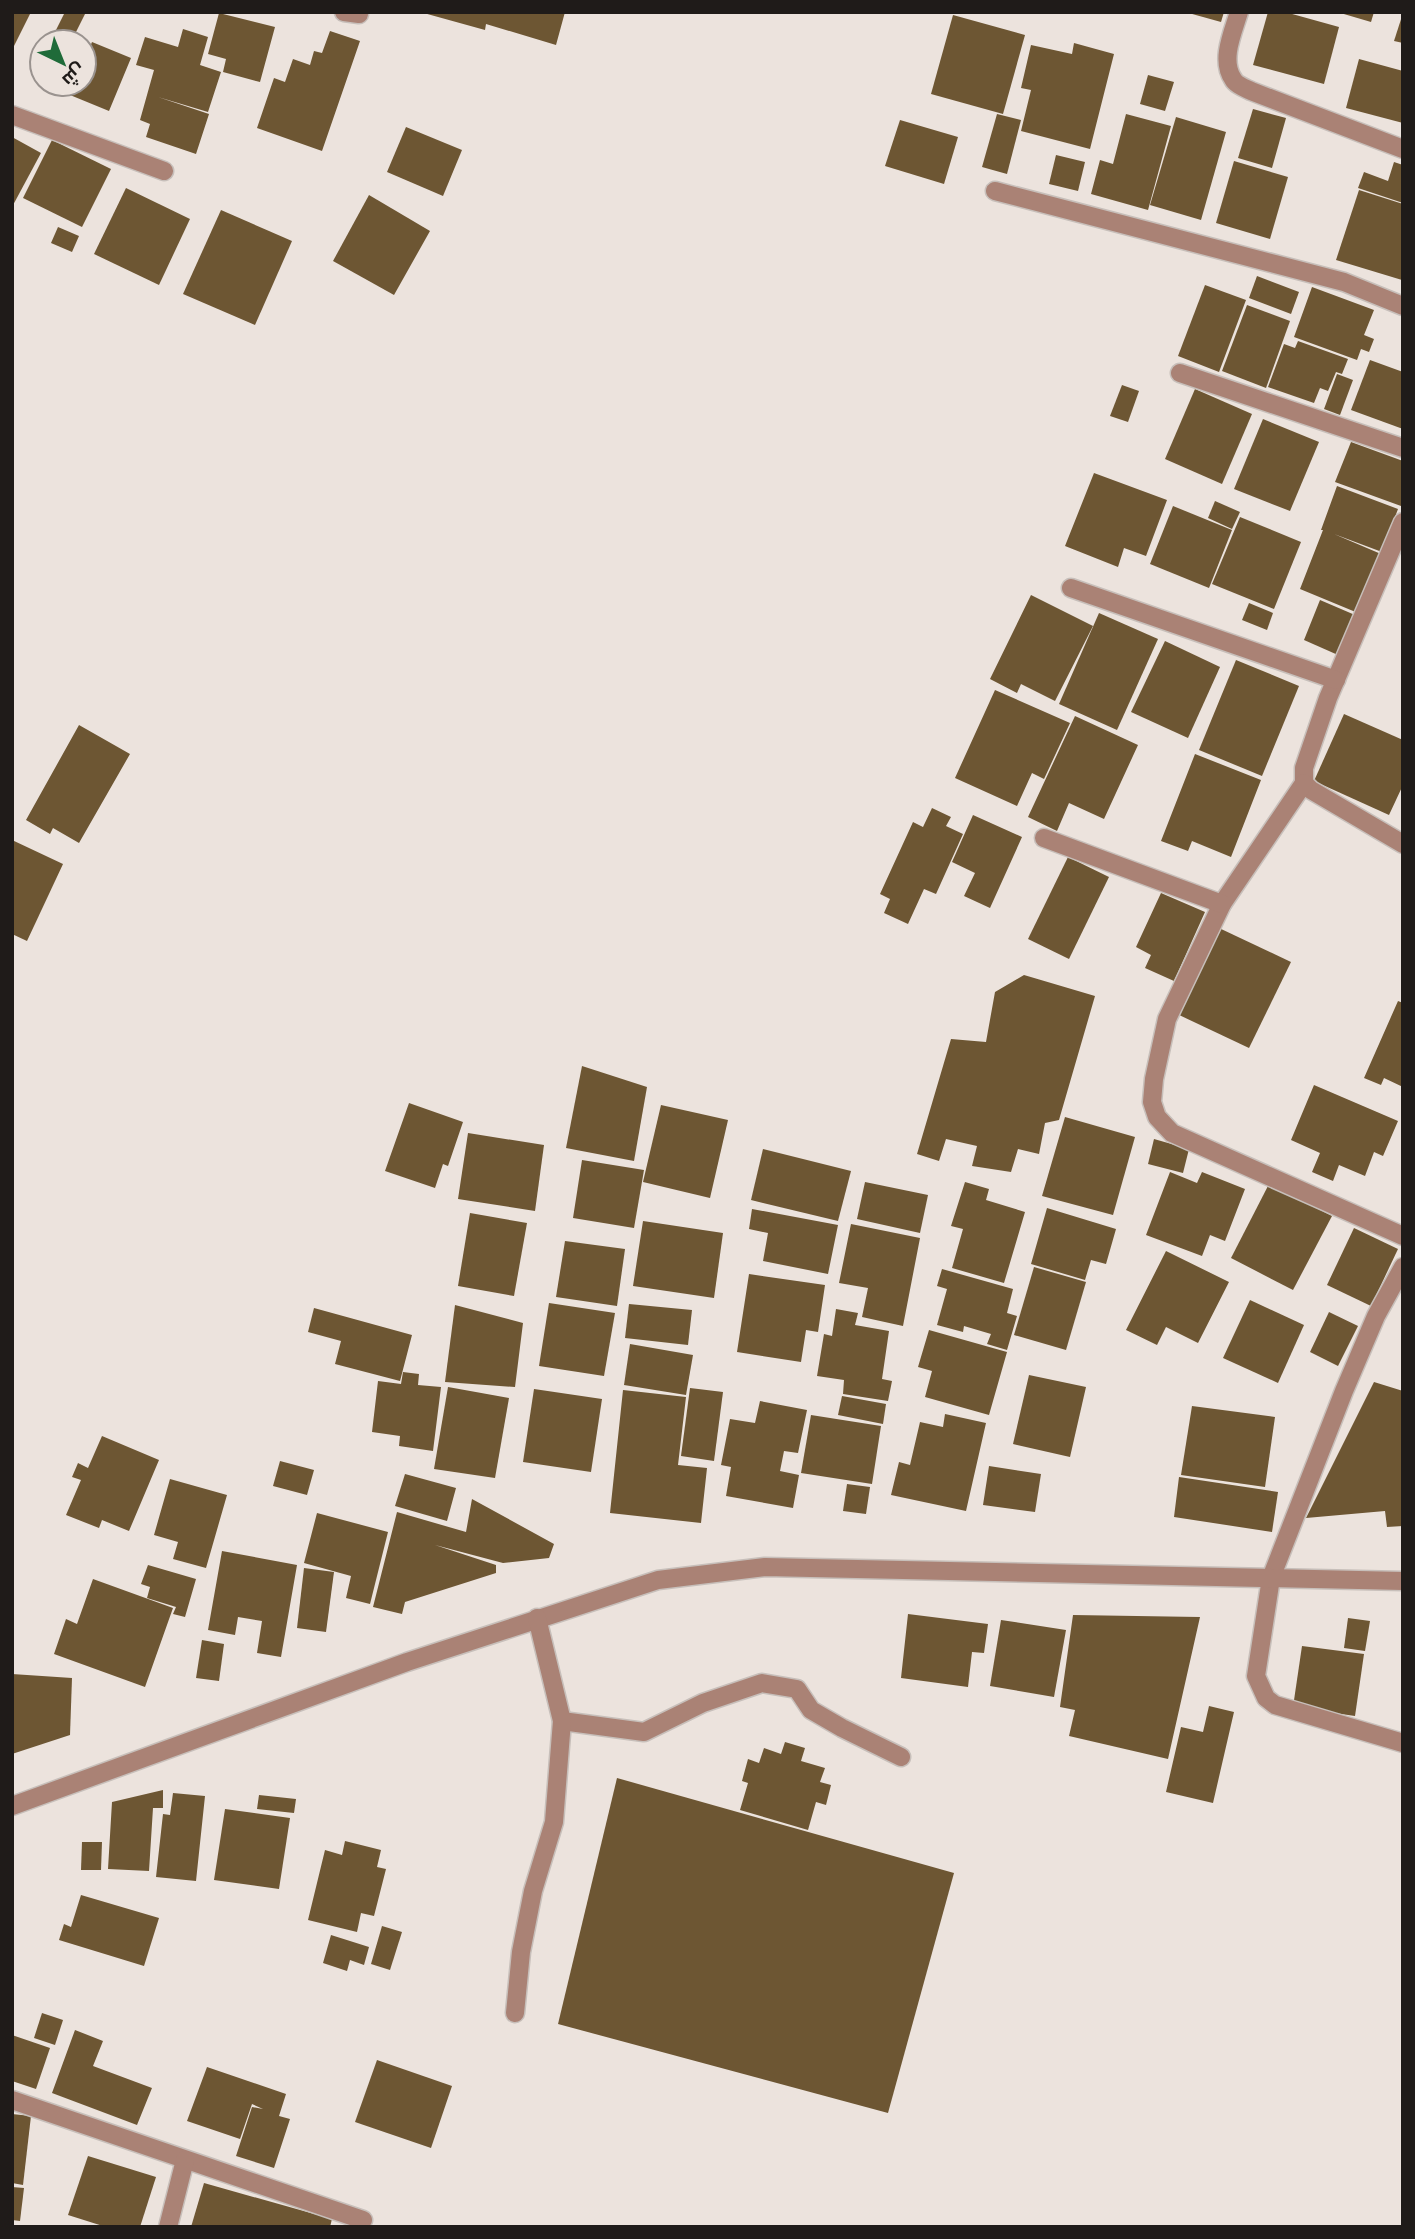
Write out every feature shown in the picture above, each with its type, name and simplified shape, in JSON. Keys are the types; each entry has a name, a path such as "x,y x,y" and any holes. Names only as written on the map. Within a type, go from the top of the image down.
{"street":[{"path":"1238,12 1227,56 1227,67 1234,81 1251,91 1403,149"},
{"path":"12,114 164,171"},
{"path":"995,191 1345,282 1403,306"},
{"path":"1180,373 1403,448"},
{"path":"1403,522 1336,680 1304,768 1304,783 1222,904 1167,1019 1154,1079 1152,1102 1157,1117 1172,1133 1403,1236"},
{"path":"1071,588 1336,680"},
{"path":"1304,783 1311,790 1403,844"},
{"path":"1044,838 1222,904"},
{"path":"1403,1267 1376,1316 1344,1391 1271,1578 1256,1676 1259,1688 1275,1705 1403,1744"},
{"path":"12,1805 407,1662 658,1580 765,1567 1403,1581"},
{"path":"515,2012 521,1952 533,1891 554,1822 562,1721 537,1618"},
{"path":"562,1721 644,1732 703,1703 762,1683 797,1689 811,1710 901,1757"},
{"path":"12,2100 363,2220"},
{"path":"168,2227 185,2160"}],"building":[{"path":"12,12 31,12 12,50"},
{"path":"65,12 86,12 78,28 57,28"},
{"path":"420,12 565,12 556,45 486,24 485,30"},
{"path":"1185,12 1224,12 1221,22"},
{"path":"1268,12 1285,12 1339,27 1324,84 1253,65"},
{"path":"1337,12 1374,12 1371,22"},
{"path":"219,13 275,27 260,82 223,72 226,59 208,54"},
{"path":"1403,13 1403,43 1394,41"},
{"path":"953,15 1025,35 1003,114 931,94"},
{"path":"183,29 208,37 200,65 221,72 208,112 158,97 209,114 196,154 146,137 150,124 140,120 154,70 136,65 145,37 178,47"},
{"path":"330,31 360,41 322,151 257,128 274,78 285,82 293,59 310,65 314,51 322,53"},
{"path":"1074,43 1114,54 1090,149 1021,131 1031,90 1021,88 1031,45 1072,54"},
{"path":"98,44 131,58 109,111 77,98 98,98"},
{"path":"1359,59 1403,71 1403,123 1346,108"},
{"path":"1148,75 1174,82 1165,111 1140,104"},
{"path":"1253,109 1286,118 1272,168 1238,158"},
{"path":"997,114 1021,120 1007,174 982,167"},
{"path":"1126,114 1171,126 1148,210 1091,194 1100,160 1113,164"},
{"path":"1176,117 1226,132 1201,220 1150,205"},
{"path":"900,120 958,137 944,184 885,166"},
{"path":"406,127 462,150 443,196 387,172"},
{"path":"12,137 41,153 12,207"},
{"path":"52,140 111,169 82,227 23,198"},
{"path":"1056,155 1085,162 1078,191 1049,184"},
{"path":"1234,161 1288,177 1270,239 1216,223"},
{"path":"1394,162 1403,165 1403,203 1358,188 1364,172 1388,181"},
{"path":"126,188 190,219 159,285 94,254"},
{"path":"1359,190 1403,204 1402,280 1336,260"},
{"path":"369,195 430,231 394,295 333,261"},
{"path":"221,210 292,241 255,325 183,294"},
{"path":"58,227 79,236 72,252 51,243"},
{"path":"1257,276 1299,292 1291,314 1249,298"},
{"path":"1205,285 1246,300 1219,372 1178,356"},
{"path":"1312,287 1374,310 1364,335 1374,339 1369,352 1361,349 1357,360 1294,337"},
{"path":"1247,305 1290,321 1266,388 1222,371"},
{"path":"1298,341 1348,359 1342,374 1336,372 1328,391 1320,388 1314,403 1268,387 1284,344 1295,348"},
{"path":"1370,360 1403,372 1403,429 1351,410"},
{"path":"1337,374 1353,380 1340,415 1324,409"},
{"path":"1122,385 1139,391 1128,422 1110,416"},
{"path":"1195,389 1252,414 1222,484 1165,459"},
{"path":"1263,419 1319,442 1290,511 1234,489"},
{"path":"1351,442 1403,461 1401,506 1335,482"},
{"path":"1094,473 1167,500 1146,556 1124,548 1118,567 1065,546"},
{"path":"1337,486 1398,509 1382,552 1334,534 1381,554 1358,613 1300,589"},
{"path":"1215,501 1240,512 1232,529 1208,518"},
{"path":"1173,506 1232,530 1209,588 1150,564"},
{"path":"1240,517 1301,542 1274,609 1212,584"},
{"path":"1031,595 1093,626 1055,701 1021,684 1017,693 990,679"},
{"path":"1320,600 1355,615 1338,655 1304,640"},
{"path":"1249,603 1273,613 1267,630 1242,620"},
{"path":"1099,613 1158,639 1117,730 1059,704"},
{"path":"1165,641 1220,667 1188,738 1131,712"},
{"path":"1236,660 1299,686 1262,776 1199,750"},
{"path":"995,690 1070,723 1044,779 1032,773 1017,806 955,778"},
{"path":"1344,714 1403,740 1403,785 1389,815 1314,781"},
{"path":"1075,716 1138,745 1104,819 1069,803 1057,831 1028,817"},
{"path":"79,725 130,754 79,843 53,828 50,834 26,820"},
{"path":"1195,754 1261,780 1231,857 1192,841 1188,851 1161,841"},
{"path":"932,808 951,817 946,826 963,834 936,894 924,889 908,924 884,913 890,899 880,894 913,822 923,827"},
{"path":"973,815 1022,837 990,908 964,896 975,873 952,862"},
{"path":"12,840 63,864 27,941 12,934"},
{"path":"1068,857 1109,877 1069,959 1028,939"},
{"path":"1161,893 1205,912 1174,981 1145,968 1151,955 1136,947"},
{"path":"1219,928 1291,962 1249,1048 1177,1014"},
{"path":"1024,975 1095,996 1059,1120 1045,1123 1039,1154 1018,1149 1011,1172 972,1166 977,1146 946,1139 939,1161 917,1154 951,1039 986,1042 995,992"},
{"path":"1398,1001 1403,1003 1403,1087 1384,1078 1381,1085 1364,1078"},
{"path":"582,1066 647,1087 634,1161 566,1148"},
{"path":"1314,1085 1398,1121 1383,1156 1374,1152 1365,1176 1339,1165 1333,1181 1312,1172 1320,1153 1291,1140"},
{"path":"409,1103 463,1122 448,1166 443,1164 435,1188 385,1171"},
{"path":"661,1105 728,1120 710,1198 643,1182"},
{"path":"1065,1117 1135,1137 1113,1215 1042,1196"},
{"path":"468,1133 544,1145 535,1211 458,1199"},
{"path":"1154,1139 1189,1149 1183,1173 1148,1164"},
{"path":"763,1149 851,1171 838,1221 751,1200"},
{"path":"582,1160 644,1170 634,1228 573,1218"},
{"path":"1170,1172 1197,1183 1202,1172 1245,1189 1225,1241 1210,1235 1202,1256 1146,1235"},
{"path":"865,1182 928,1195 920,1233 857,1219"},
{"path":"965,1182 989,1189 986,1200 1025,1212 1004,1283 952,1268 963,1229 951,1226"},
{"path":"1269,1184 1332,1216 1293,1290 1231,1258"},
{"path":"1047,1208 1116,1229 1106,1264 1091,1260 1085,1280 1031,1264"},
{"path":"752,1209 838,1225 828,1274 763,1261 768,1233 749,1229"},
{"path":"470,1213 527,1223 514,1296 458,1286"},
{"path":"643,1221 723,1233 714,1298 633,1286"},
{"path":"851,1224 920,1238 903,1326 862,1317 868,1288 839,1283"},
{"path":"1354,1228 1398,1249 1371,1306 1327,1285"},
{"path":"565,1241 625,1249 617,1306 556,1297"},
{"path":"1166,1251 1229,1282 1198,1343 1166,1327 1157,1345 1126,1330"},
{"path":"1034,1267 1086,1282 1066,1350 1014,1335"},
{"path":"942,1269 1013,1289 1007,1313 1017,1316 1007,1350 987,1344 991,1334 964,1326 963,1332 937,1325 947,1289 937,1286"},
{"path":"749,1274 825,1285 818,1332 806,1330 801,1362 737,1352"},
{"path":"1250,1300 1304,1325 1278,1383 1223,1358"},
{"path":"549,1303 615,1313 604,1376 539,1366"},
{"path":"629,1304 692,1310 688,1345 625,1338"},
{"path":"455,1305 523,1323 515,1387 445,1382"},
{"path":"314,1308 412,1335 400,1381 335,1364 341,1341 308,1332"},
{"path":"836,1309 858,1313 855,1325 889,1331 882,1379 892,1381 888,1401 843,1394 844,1380 817,1376 824,1334 832,1336"},
{"path":"1329,1312 1358,1326 1338,1366 1310,1352"},
{"path":"929,1330 1007,1352 989,1415 925,1397 932,1371 918,1367"},
{"path":"630,1344 693,1355 686,1395 624,1385"},
{"path":"403,1372 419,1374 418,1385 441,1387 433,1451 399,1446 400,1436 372,1432 378,1381 401,1384"},
{"path":"1029,1375 1086,1387 1070,1457 1013,1444"},
{"path":"1374,1382 1403,1391 1403,1526 1387,1527 1385,1511 1306,1518"},
{"path":"448,1387 509,1398 495,1478 434,1469"},
{"path":"690,1388 723,1392 714,1461 681,1456"},
{"path":"534,1389 602,1399 591,1472 523,1462"},
{"path":"623,1390 686,1397 678,1465 707,1468 701,1523 610,1513"},
{"path":"842,1396 886,1404 883,1424 838,1415"},
{"path":"760,1401 807,1410 798,1453 784,1451 780,1471 799,1475 793,1508 726,1496 731,1467 721,1465 730,1419 755,1423"},
{"path":"1192,1406 1275,1417 1265,1487 1181,1475"},
{"path":"945,1414 986,1423 966,1511 891,1495 899,1462 910,1465 920,1422 943,1427"},
{"path":"811,1415 881,1426 872,1484 801,1473"},
{"path":"102,1436 159,1460 129,1531 102,1520 99,1528 66,1515 81,1480 72,1477 78,1463 88,1468"},
{"path":"280,1461 314,1470 307,1495 273,1486"},
{"path":"989,1466 1041,1474 1035,1512 983,1505"},
{"path":"405,1474 456,1488 447,1521 395,1506"},
{"path":"1179,1477 1278,1492 1272,1532 1174,1517"},
{"path":"170,1479 227,1495 206,1568 173,1559 178,1542 154,1535"},
{"path":"847,1484 870,1487 866,1514 843,1511"},
{"path":"472,1499 554,1544 549,1558 503,1563 435,1545 496,1565 496,1573 405,1602 402,1614 373,1607 397,1512 466,1532"},
{"path":"317,1513 388,1532 370,1604 346,1598 351,1576 304,1563"},
{"path":"222,1551 297,1565 281,1657 257,1653 262,1621 238,1617 235,1635 208,1630"},
{"path":"148,1565 196,1579 185,1617 173,1614 176,1607 147,1598 150,1587 141,1584"},
{"path":"304,1568 334,1572 326,1632 297,1628"},
{"path":"93,1579 173,1608 145,1687 54,1654 66,1619 77,1624"},
{"path":"908,1614 988,1624 984,1653 972,1652 968,1687 901,1678"},
{"path":"1073,1615 1200,1617 1168,1759 1069,1736 1075,1710 1060,1707"},
{"path":"1348,1618 1370,1621 1365,1651 1344,1648"},
{"path":"1001,1620 1066,1630 1054,1697 990,1686"},
{"path":"202,1640 224,1644 219,1681 196,1678"},
{"path":"1302,1646 1364,1654 1355,1716 1293,1707"},
{"path":"12,1674 72,1678 70,1735 12,1754"},
{"path":"1209,1706 1234,1712 1213,1803 1166,1792 1181,1727 1203,1732"},
{"path":"785,1742 805,1748 801,1761 825,1768 820,1782 831,1785 826,1805 816,1802 808,1830 740,1810 748,1783 742,1781 748,1759 759,1763 764,1748 781,1754"},
{"path":"617,1778 954,1873 888,2113 558,2024"},
{"path":"163,1790 163,1808 153,1808 149,1871 108,1869 112,1802"},
{"path":"173,1793 205,1796 196,1881 156,1877 163,1814 170,1815"},
{"path":"259,1795 296,1799 294,1813 257,1809"},
{"path":"225,1809 290,1818 279,1889 214,1880"},
{"path":"345,1841 381,1850 377,1867 386,1869 374,1916 361,1913 357,1932 308,1920 325,1850 342,1855"},
{"path":"82,1842 102,1842 101,1870 81,1870"},
{"path":"81,1895 159,1918 144,1966 59,1940 64,1924 71,1927"},
{"path":"382,1926 402,1932 390,1970 371,1964"},
{"path":"331,1935 369,1947 364,1965 350,1960 347,1971 323,1963"},
{"path":"42,2013 63,2020 55,2045 34,2038"},
{"path":"75,2030 103,2041 93,2066 152,2088 137,2125 52,2093"},
{"path":"12,2035 50,2048 36,2089 12,2081"},
{"path":"377,2060 452,2086 431,2148 355,2122"},
{"path":"207,2067 286,2094 279,2116 290,2119 274,2168 236,2156 252,2107 263,2109 252,2104 240,2139 187,2121"},
{"path":"12,2114 31,2116 23,2185 12,2183"},
{"path":"88,2156 156,2177 140,2227 106,2227 68,2215"},
{"path":"204,2183 332,2219 330,2227 191,2227"},
{"path":"12,2187 24,2188 20,2221 12,2220"}]}
